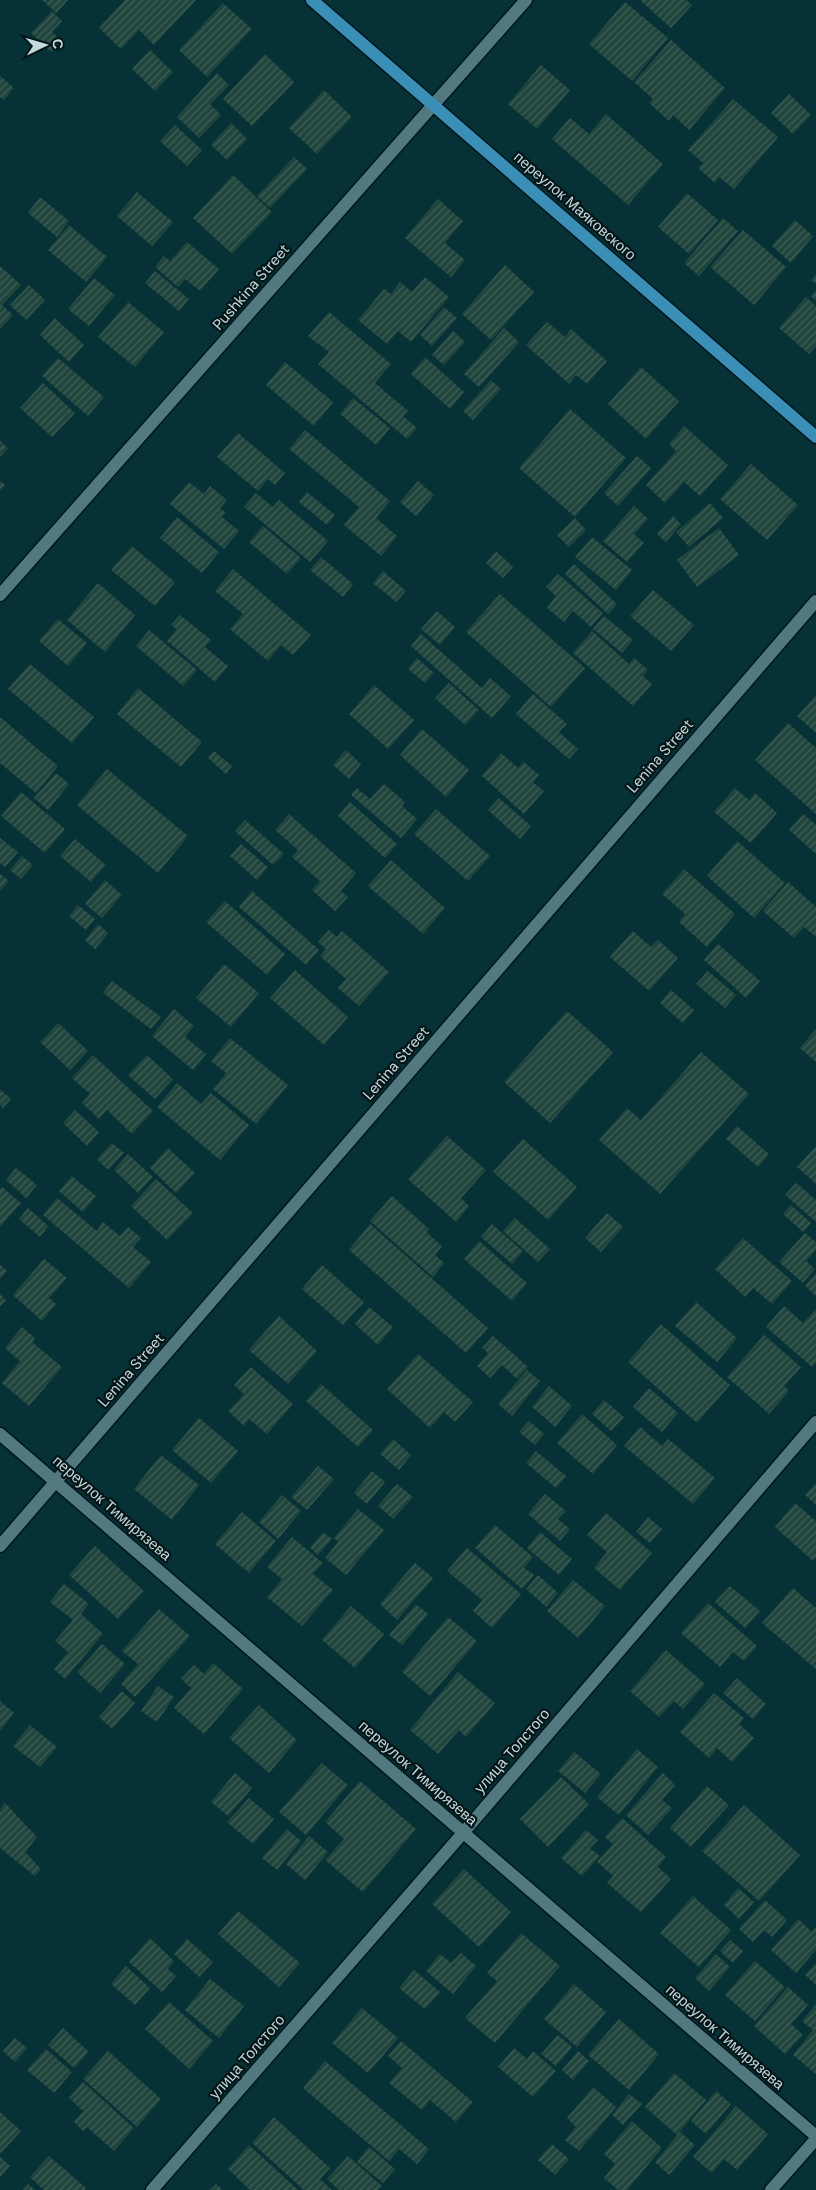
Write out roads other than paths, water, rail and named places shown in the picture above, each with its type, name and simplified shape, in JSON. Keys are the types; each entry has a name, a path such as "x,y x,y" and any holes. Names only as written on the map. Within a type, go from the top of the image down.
{"main road":[{"name":"переулок Маяковского","path":"312,0 816,437"}],"street":[{"name":"Pushkina Street","path":"0,595 526,0"},
{"name":"Lenina Street","path":"0,1546 816,601"},
{"name":"улица Толстого","path":"152,2190 463,1833 816,1422"},
{"name":"переулок Тимирязева","path":"0,1434 816,2137"},
{"path":"771,2190 816,2137"}]}
